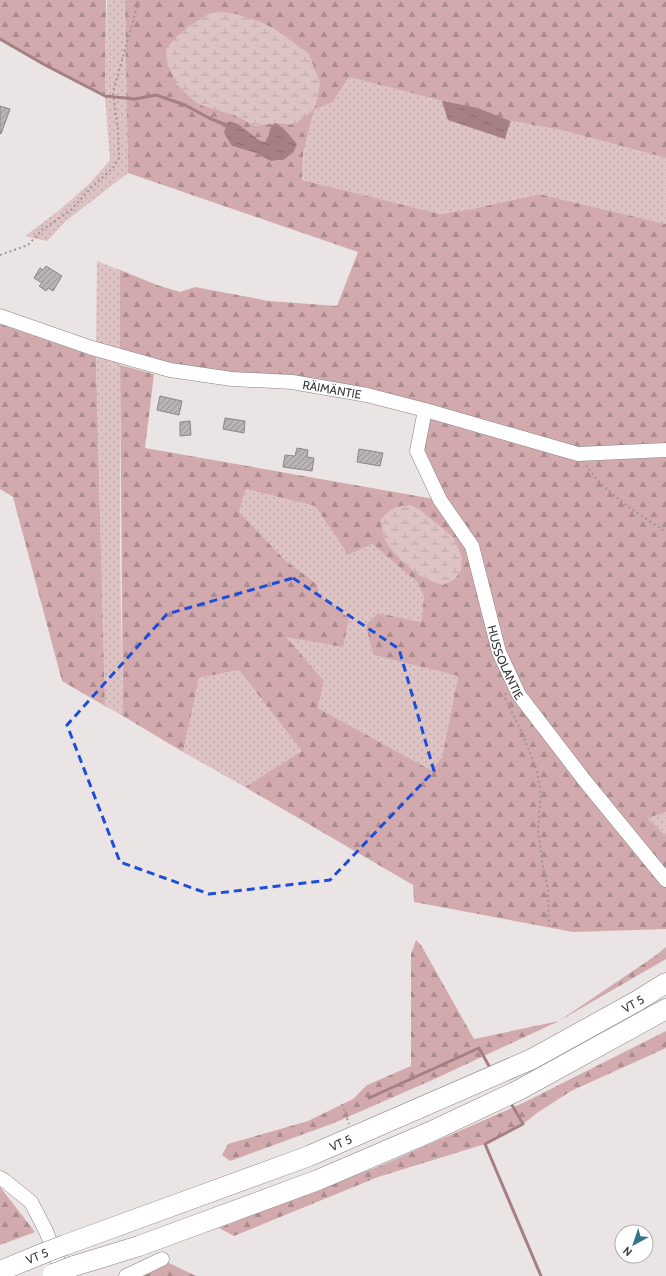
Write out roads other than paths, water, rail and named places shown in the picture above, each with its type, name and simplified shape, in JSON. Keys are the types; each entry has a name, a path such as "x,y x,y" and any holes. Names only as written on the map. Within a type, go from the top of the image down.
{"highway":[{"name":"VT 5","path":"0,1271 65,1245 309,1156 532,1059 637,1001 666,983"},
{"name":"VT 5","path":"60,1273 139,1246 318,1180 430,1132 519,1090 666,1009"}],"street":[{"name":"RÄIMÄNTIE","path":"0,316 92,348 170,370 232,379 292,382 367,395 578,454 666,450"},
{"name":"HUSSOLANTIE","path":"425,410 417,451 440,500 472,546 500,652 519,695 585,781 666,880"},
{"path":"0,1178 31,1202 46,1231 60,1273"},
{"path":"126,1276 162,1259"}],"water":[{"path":"442,101 478,108 510,121 505,139 448,120"},
{"path":"229,121 238,124 259,140 265,142 271,126 276,123 285,130 297,144 293,153 283,160 271,161 256,153 232,146 224,133 226,125"}],"waterway":[{"path":"0,39 45,65 105,96 135,99 156,95 185,105 226,125"},
{"path":"369,1098 479,1048 489,1066"},
{"path":"512,1105 523,1124 485,1144 541,1276"}]}
